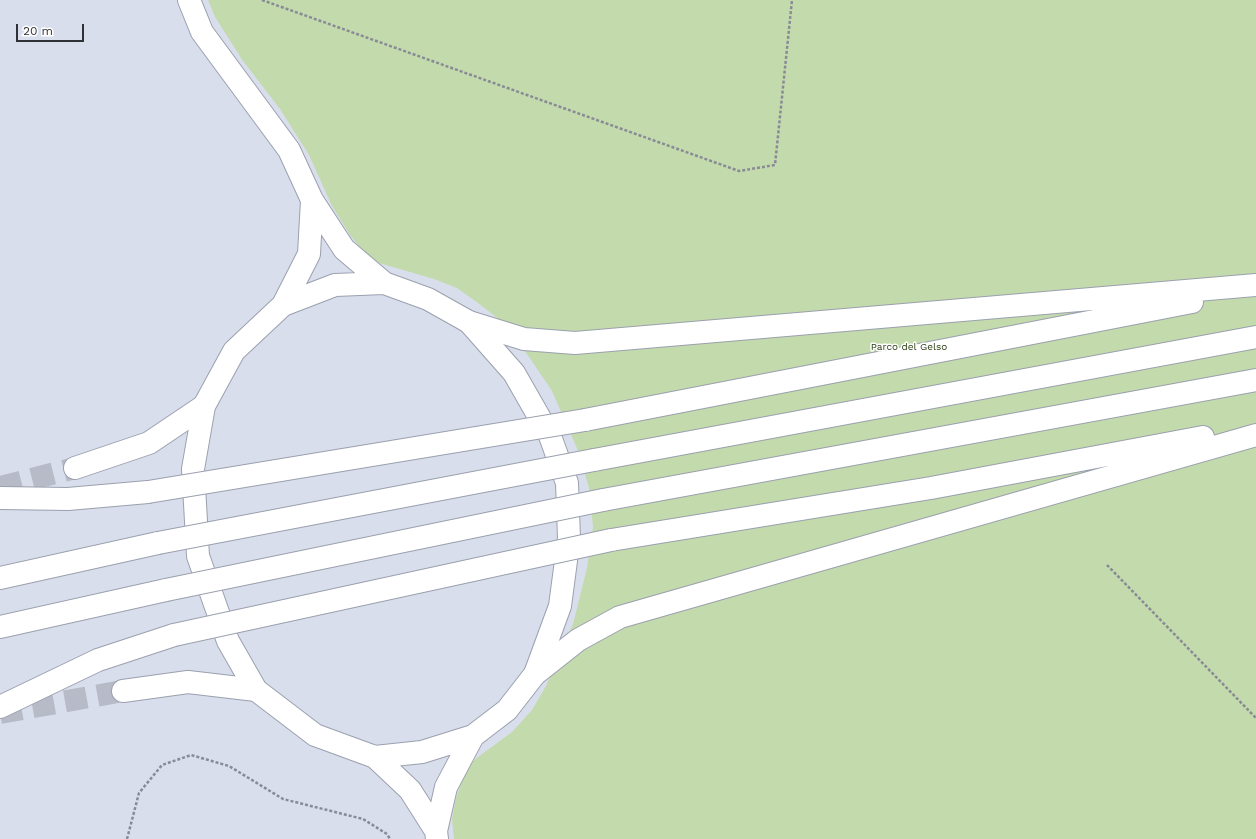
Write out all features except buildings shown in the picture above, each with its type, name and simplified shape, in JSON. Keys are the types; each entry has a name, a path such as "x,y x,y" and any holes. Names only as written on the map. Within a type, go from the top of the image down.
{"main road":[{"path":"189,0 202,32 289,150 312,200 344,249 384,283 428,299 469,322 524,339 575,343 1256,285"},
{"path":"312,200 309,254 283,305 234,351 204,406 193,469 198,556 228,641 256,690 315,735 375,757 410,790 437,835"},
{"path":"283,305 335,285 384,283"},
{"path":"0,498 68,499 148,492 585,420 1256,290"},
{"path":"469,322 514,373 550,436 566,483 569,538 560,606 535,674"},
{"path":"0,578 158,544 594,460 1256,337"},
{"path":"0,626 166,590 603,500 1256,380"},
{"path":"75,468 149,443 204,406"},
{"path":"0,707 98,660 174,635 611,540 931,488 1256,428"},
{"path":"375,757 422,752 473,736 508,710 535,674 578,640 620,617 1256,435"},
{"path":"123,691 188,682 256,690"},
{"path":"437,835 446,787 473,736"}],"path":[{"path":"262,0 739,171 775,164 792,0"},
{"path":"1107,565 1256,718"},
{"path":"127,839 139,793 162,765 191,755 229,766 283,799 363,819 387,834 390,839"}],"green space":[{"name":"Parco del Gelso","path":"208,0 1256,0 1256,839 454,839 452,819 456,798 464,775 474,760 512,732 532,710 546,686 573,624 587,568 593,527 589,488 579,453 552,391 527,354 501,321 457,288 434,279 379,263 363,251 350,235 332,206 309,155 280,109 243,61 215,17"}],"tunnel":[{"path":"0,487 75,468"},
{"path":"0,713 123,691"}]}
